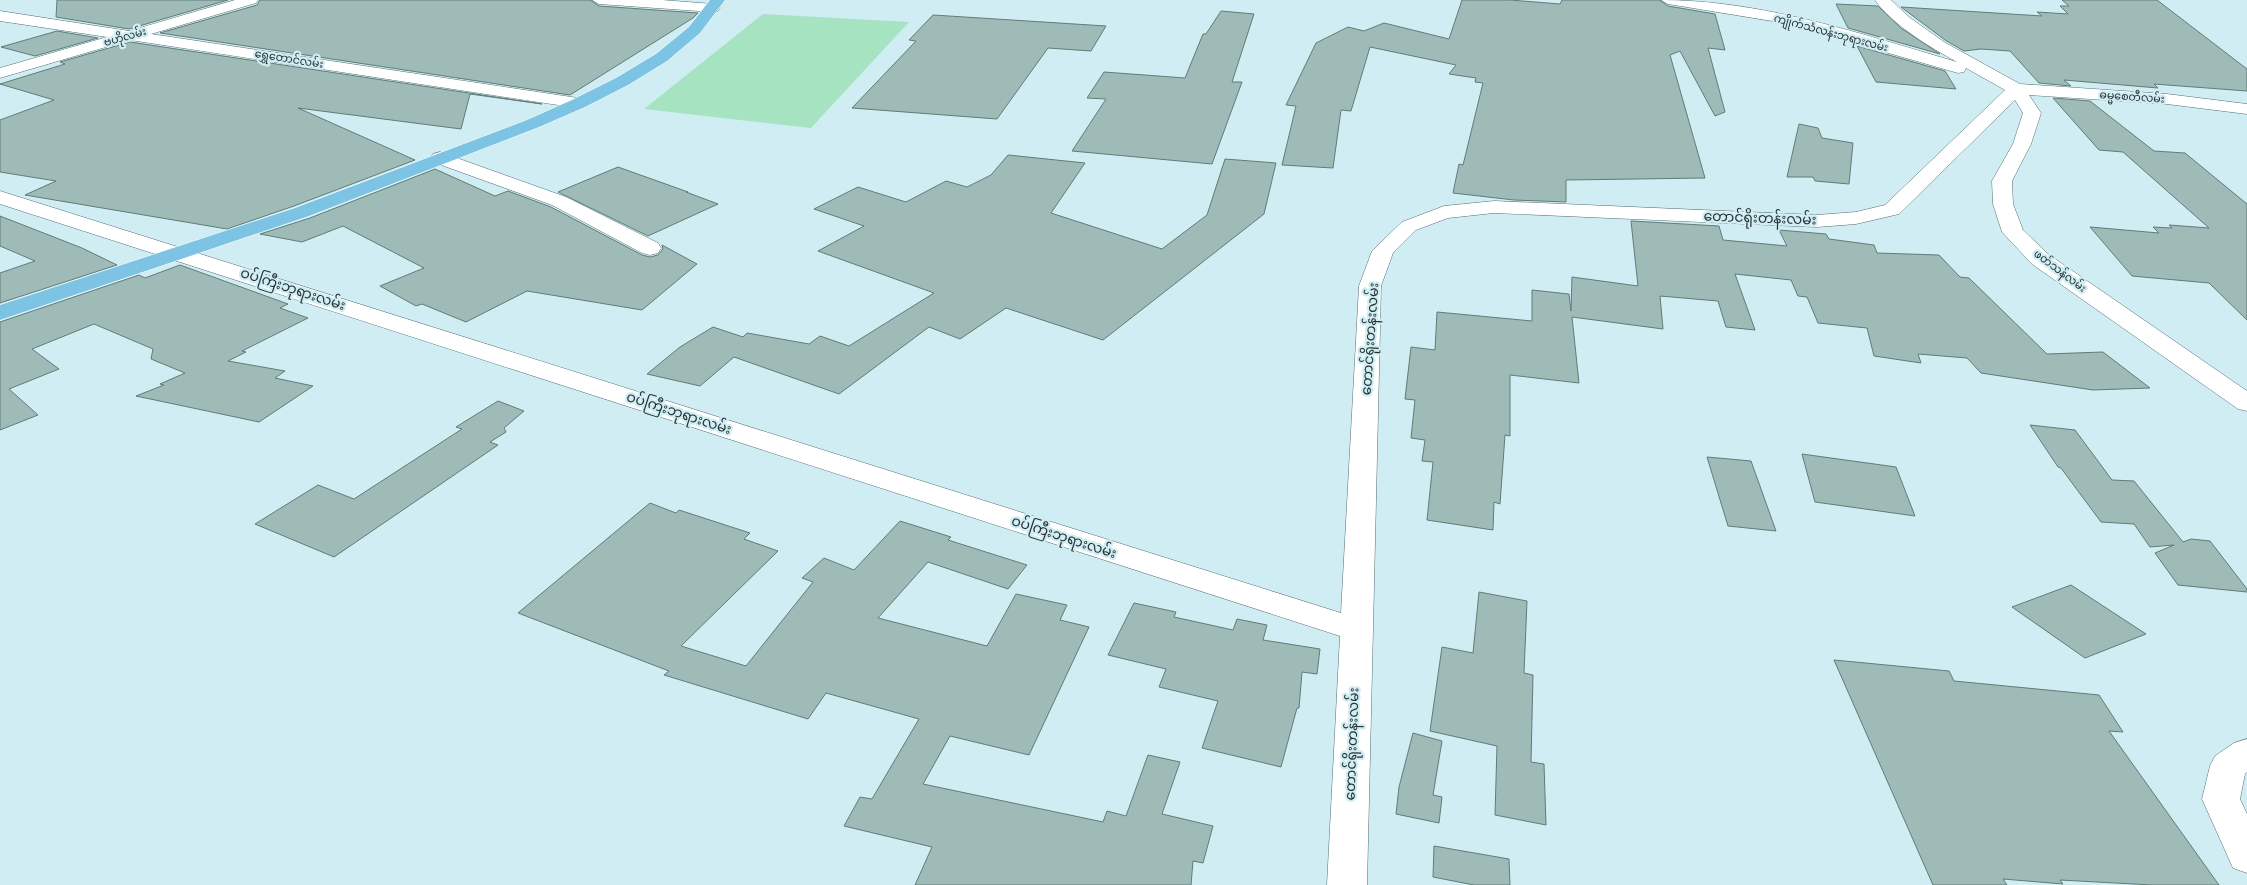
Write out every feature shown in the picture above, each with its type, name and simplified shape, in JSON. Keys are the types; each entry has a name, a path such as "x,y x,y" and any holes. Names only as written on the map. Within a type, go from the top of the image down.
{"main road":[{"path":"0,313 302,212 550,116 623,82 662,57 690,36 715,4"}],"street":[{"name":"ဗဟိုလမ်း","path":"0,73 251,0"},
{"path":"599,0 715,4"},
{"name":"ကျိုက်သံလန်းဘုရားလမ်း","path":"1668,0 1785,19 1872,42 1941,64 1992,75"},
{"name":"ဖတ်သန်လမ်း","path":"1882,0 1904,20 1938,45 2016,89 2032,113 2022,144 2002,181 2003,204 2013,232 2040,259 2247,403"},
{"name":"ရွှေတောင်လမ်း","path":"0,16 578,103"},
{"name":"ဓမ္မစေတီလမ်း","path":"2016,89 2166,99 2247,108"},
{"name":"တောင်ရိုးတန်းလမ်း","path":"1347,885 1370,286 1383,251 1410,226 1444,212 1494,207 1817,221 1856,218 1892,210 2016,89"},
{"path":"440,158 559,201 650,248"},
{"name":"ဝပ်ကြီးဘုရားလမ်း","path":"0,197 1357,630"},
{"path":"2247,753 2228,766 2221,799 2247,856"}],"green space":[{"path":"763,14 909,22 811,128 644,109"}],"building":[{"path":"57,0 228,0 129,29 56,17"},
{"path":"260,0 590,0 599,6 698,13 693,18 570,95 160,33 257,5"},
{"path":"1462,0 1510,0 1560,4 1562,0 1659,0 1668,6 1715,14 1725,50 1708,48 1725,112 1715,116 1680,51 1670,55 1705,178 1566,180 1566,202 1514,200 1453,193 1459,164 1463,165 1483,83 1475,82 1476,78 1449,74 1456,65 1370,47 1351,111 1341,110 1333,168 1282,165 1296,106 1286,105 1316,43 1348,27 1364,31 1384,23 1449,39"},
{"path":"2062,0 2157,0 2247,69 2247,91 2154,84 2158,88 2064,80 2071,86 2039,83 2010,51 1981,49 1964,51 1945,40 1901,7 2042,16 2037,12 2068,14 2060,6 2069,6"},
{"path":"1836,4 1878,6 1901,28 1940,54 1848,28"},
{"path":"1221,11 1254,14 1232,82 1242,82 1212,164 1072,151 1106,99 1087,98 1104,72 1185,78 1203,34 1206,34"},
{"path":"933,15 1106,26 1091,51 1048,48 997,119 852,108 916,41 909,40"},
{"path":"57,31 98,38 35,56 1,47"},
{"path":"130,42 542,104 470,94 461,129 298,108 415,160 227,229 25,195 56,181 0,172 0,120 54,100 0,84 65,64 60,62"},
{"path":"1857,46 1945,71 1956,89 1876,82"},
{"path":"2053,98 2090,101 2154,151 2185,153 2247,204 2247,320 2209,283 2132,276 2090,227 2159,233 2153,227 2172,228 2169,225 2209,228 2123,152 2099,150"},
{"path":"1799,124 1818,128 1822,138 1853,143 1849,184 1815,181 1813,177 1787,177"},
{"path":"1008,155 1085,163 1051,213 1162,249 1207,215 1225,159 1276,163 1264,214 1103,340 1006,308 960,339 929,327 839,394 734,357 700,386 647,374 680,347 713,327 743,337 747,333 809,344 820,336 849,346 934,293 818,251 864,226 814,209 858,187 906,202 946,181 967,187 991,175"},
{"path":"618,167 718,204 648,236 558,192"},
{"path":"435,169 495,196 508,191 551,207 642,255 650,257 658,255 663,249 662,245 697,264 642,310 527,291 466,322 422,304 416,306 380,286 424,268 343,226 302,242 260,234 310,218"},
{"path":"0,216 82,248 117,265 0,303 0,273 35,261 0,246"},
{"path":"1631,221 1719,226 1723,240 1787,246 1779,230 1826,234 1829,239 1874,245 1877,253 1939,255 1960,277 1969,278 2047,354 2103,352 2150,388 2093,390 1981,373 1967,358 1918,354 1921,363 1874,356 1867,328 1818,323 1807,297 1798,296 1791,280 1735,274 1755,330 1726,327 1718,301 1660,296 1663,329 1572,317 1579,383 1510,375 1510,436 1505,435 1500,504 1494,502 1493,530 1427,520 1433,462 1422,461 1425,440 1411,438 1415,400 1405,399 1411,347 1435,350 1437,312 1532,321 1532,290 1569,294 1571,311 1572,277 1638,286"},
{"path":"180,265 288,304 280,308 308,318 242,351 246,352 228,361 285,371 275,378 313,386 259,422 136,396 164,385 160,384 185,373 151,359 153,349 94,324 32,349 59,369 9,389 38,415 0,430 0,322 139,275 145,278"},
{"path":"498,401 524,411 504,428 506,432 490,442 498,445 334,557 255,524 318,485 354,499 462,429 456,427"},
{"path":"2030,425 2075,430 2112,480 2134,481 2183,542 2191,539 2210,541 2247,589 2247,592 2178,585 2155,553 2174,545 2150,547 2134,524 2101,522 2061,468 2058,467"},
{"path":"1802,454 1896,467 1915,516 1815,502"},
{"path":"1707,457 1751,461 1776,531 1728,526"},
{"path":"650,503 676,513 679,510 750,533 744,539 778,551 681,646 746,666 813,582 802,578 824,558 854,570 900,521 951,537 948,540 1027,565 1008,589 928,562 878,618 987,646 1016,594 1067,605 1060,620 1089,627 1029,755 950,736 923,784 1103,822 1107,811 1126,816 1148,755 1180,762 1162,814 1213,826 1203,863 1193,861 1191,885 915,885 932,847 844,826 860,797 872,799 919,719 826,693 808,719 664,675 669,671 518,613"},
{"path":"2071,585 2146,634 2085,658 2012,607"},
{"path":"1479,592 1527,601 1524,673 1533,675 1531,762 1544,764 1546,825 1495,815 1497,746 1430,731 1442,647 1473,653"},
{"path":"1134,603 1176,612 1174,617 1233,630 1237,619 1267,625 1263,640 1320,649 1317,674 1302,672 1299,708 1297,708 1281,767 1202,748 1218,701 1159,687 1166,669 1108,655"},
{"path":"1834,660 1949,671 1954,681 2099,695 2123,732 2109,731 2219,885 2152,885 2060,880 2063,884 2003,879 2007,885 1933,885"},
{"path":"1413,733 1442,741 1433,795 1442,797 1439,823 1396,814 1399,787"},
{"path":"1434,846 1509,859 1510,885 1474,885 1433,877"}]}
